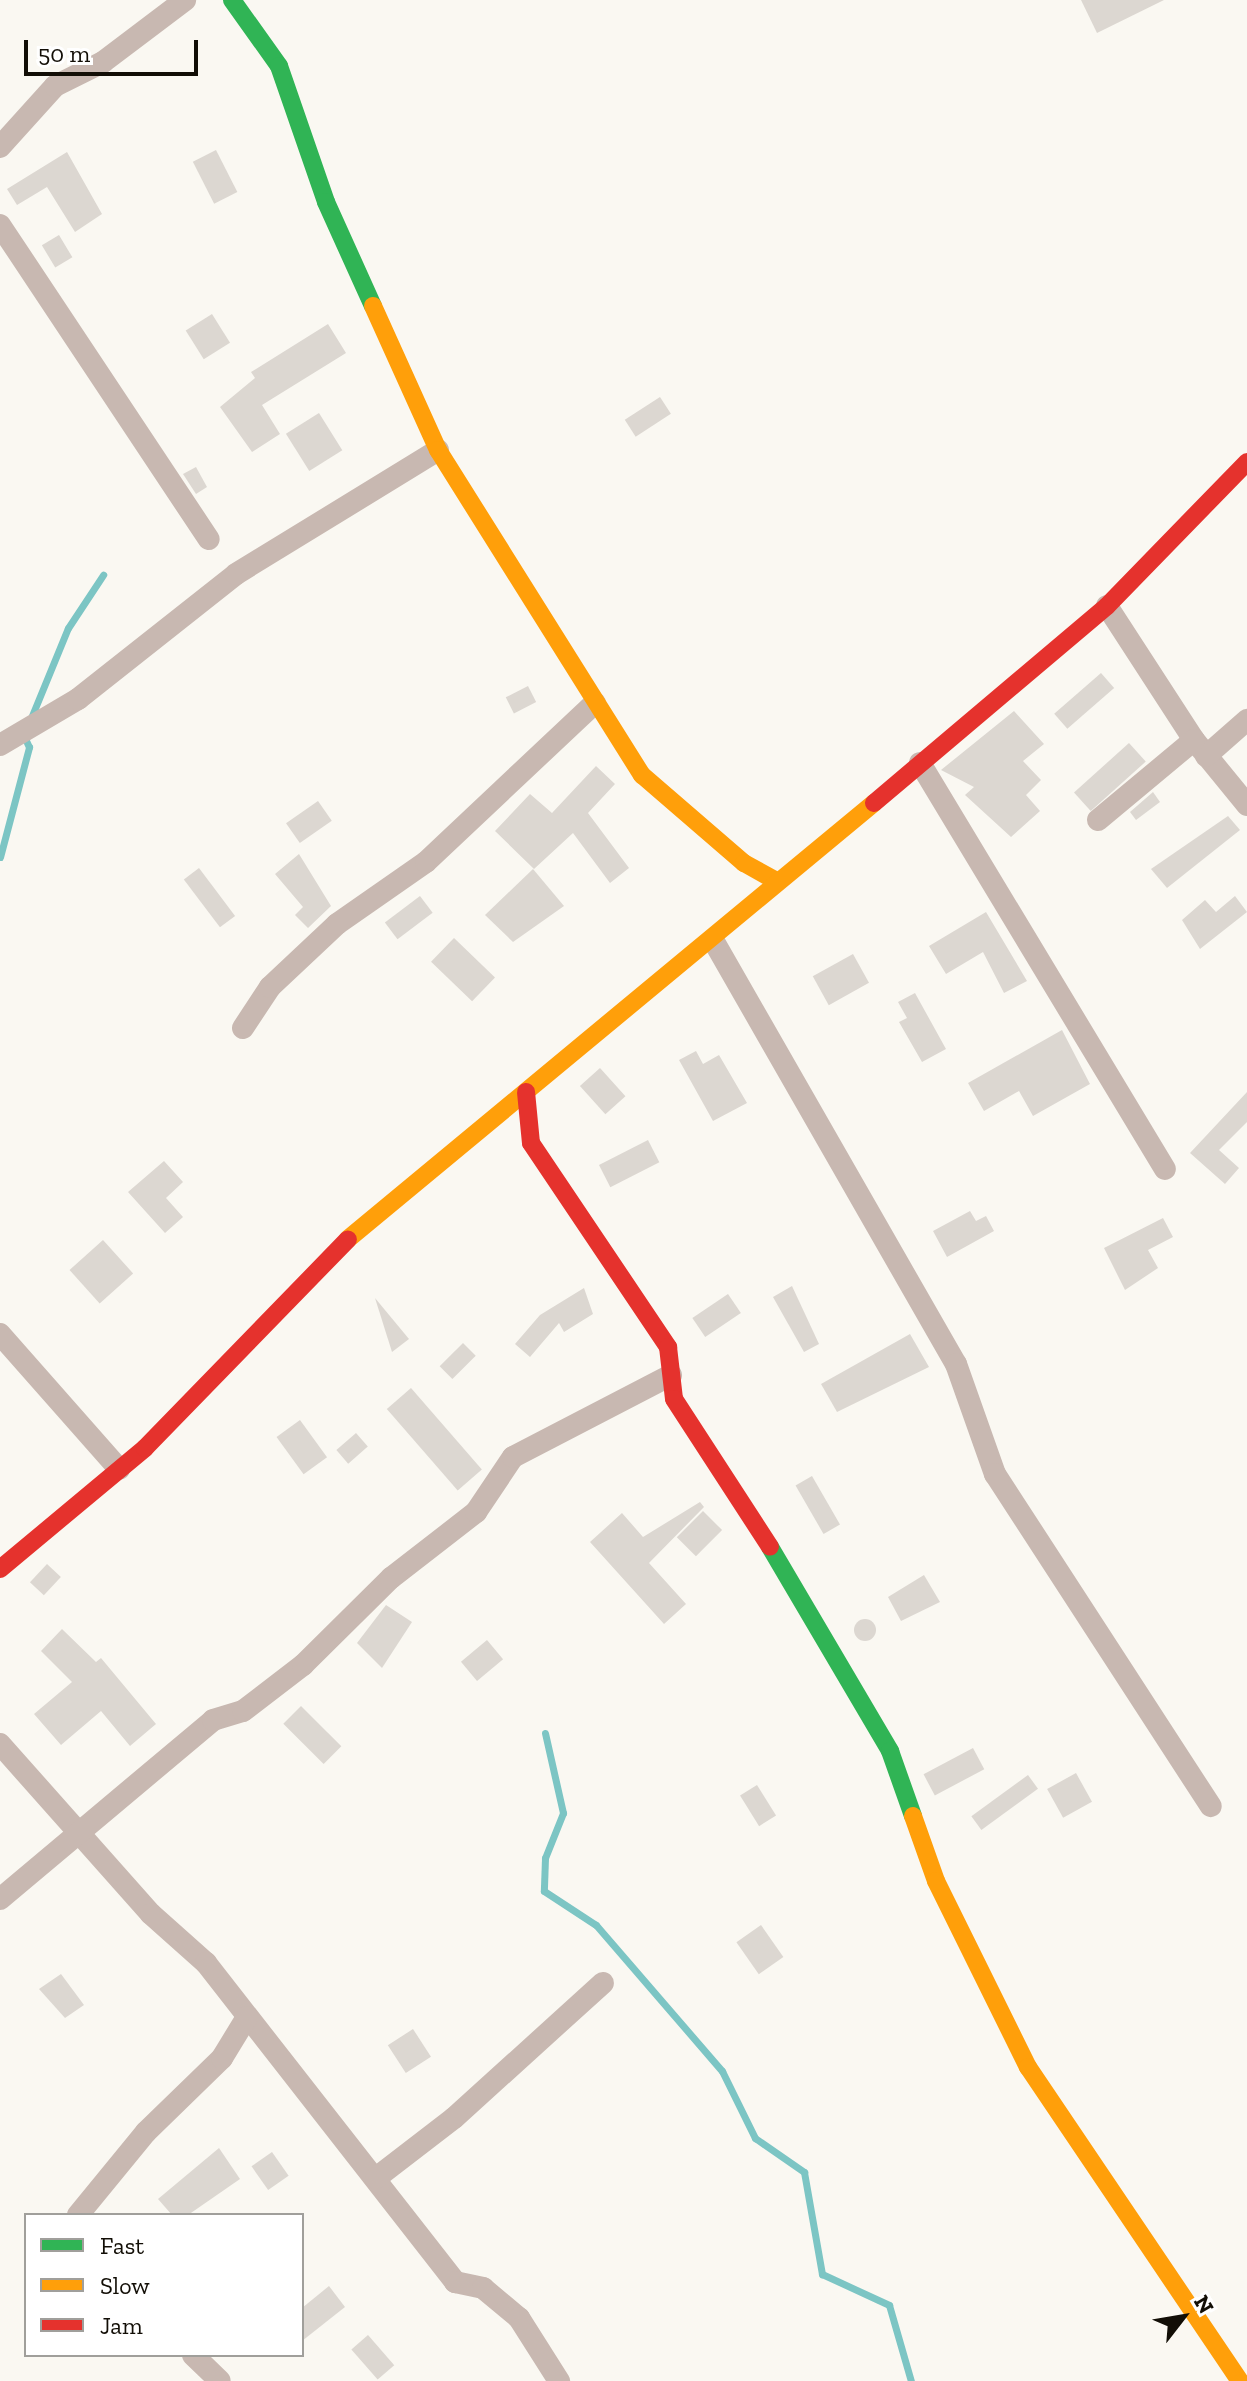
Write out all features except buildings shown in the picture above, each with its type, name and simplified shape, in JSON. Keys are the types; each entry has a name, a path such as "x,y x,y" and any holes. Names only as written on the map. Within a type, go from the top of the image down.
{"street":[{"path":"0,147 55,86 103,62 185,0"},
{"path":"232,0 279,66 326,202 438,450 642,775 744,863 777,881"},
{"path":"0,225 209,539"},
{"path":"0,745 78,699 236,574 438,450"},
{"path":"0,1569 119,1469 363,1224 713,940 777,881 1107,606 1247,462"},
{"path":"1107,606 1200,748 1247,805"},
{"path":"243,1028 270,987 337,924 426,862 595,703"},
{"path":"1098,820 1200,748 1247,720"},
{"path":"920,763 1165,1169"},
{"path":"713,940 956,1364 995,1474 1211,1806"},
{"path":"526,1092 531,1143 628,1280 668,1347 674,1399 805,1600 890,1751 936,1881 1028,2067 1240,2381"},
{"path":"0,1334 119,1469"},
{"path":"0,1899 77,1829 174,1759 213,1720 243,1711 303,1665 391,1578 476,1512 513,1457 671,1375"},
{"path":"0,1744 151,1914 206,1963 455,2282 483,2288 519,2318 559,2381"},
{"path":"376,2178 454,2118 603,1983"},
{"path":"80,2213 146,2132 222,2058 247,2017"},
{"path":"195,2357 220,2381"}],"waterway":[{"path":"31,718 68,628 103,575"},
{"path":"0,857 29,747 23,734"},
{"path":"545,1733 563,1813 545,1858 544,1891 596,1925 722,2071 755,2138 804,2172 822,2274 889,2305 911,2381"}],"traffic: fast":[{"path":"232,0 279,66 326,202 373,306"},
{"path":"770,1547 890,1751 913,1816"}],"traffic: slow":[{"path":"373,306 438,450 642,775 744,863 777,881"},
{"path":"348,1239 874,803"},
{"path":"913,1816 936,1881 1028,2067 1240,2381"}],"traffic: jam":[{"path":"874,803 1107,606 1247,462"},
{"path":"526,1092 531,1143 668,1347 674,1399 770,1547"},
{"path":"0,1569 145,1448 348,1239"}]}
